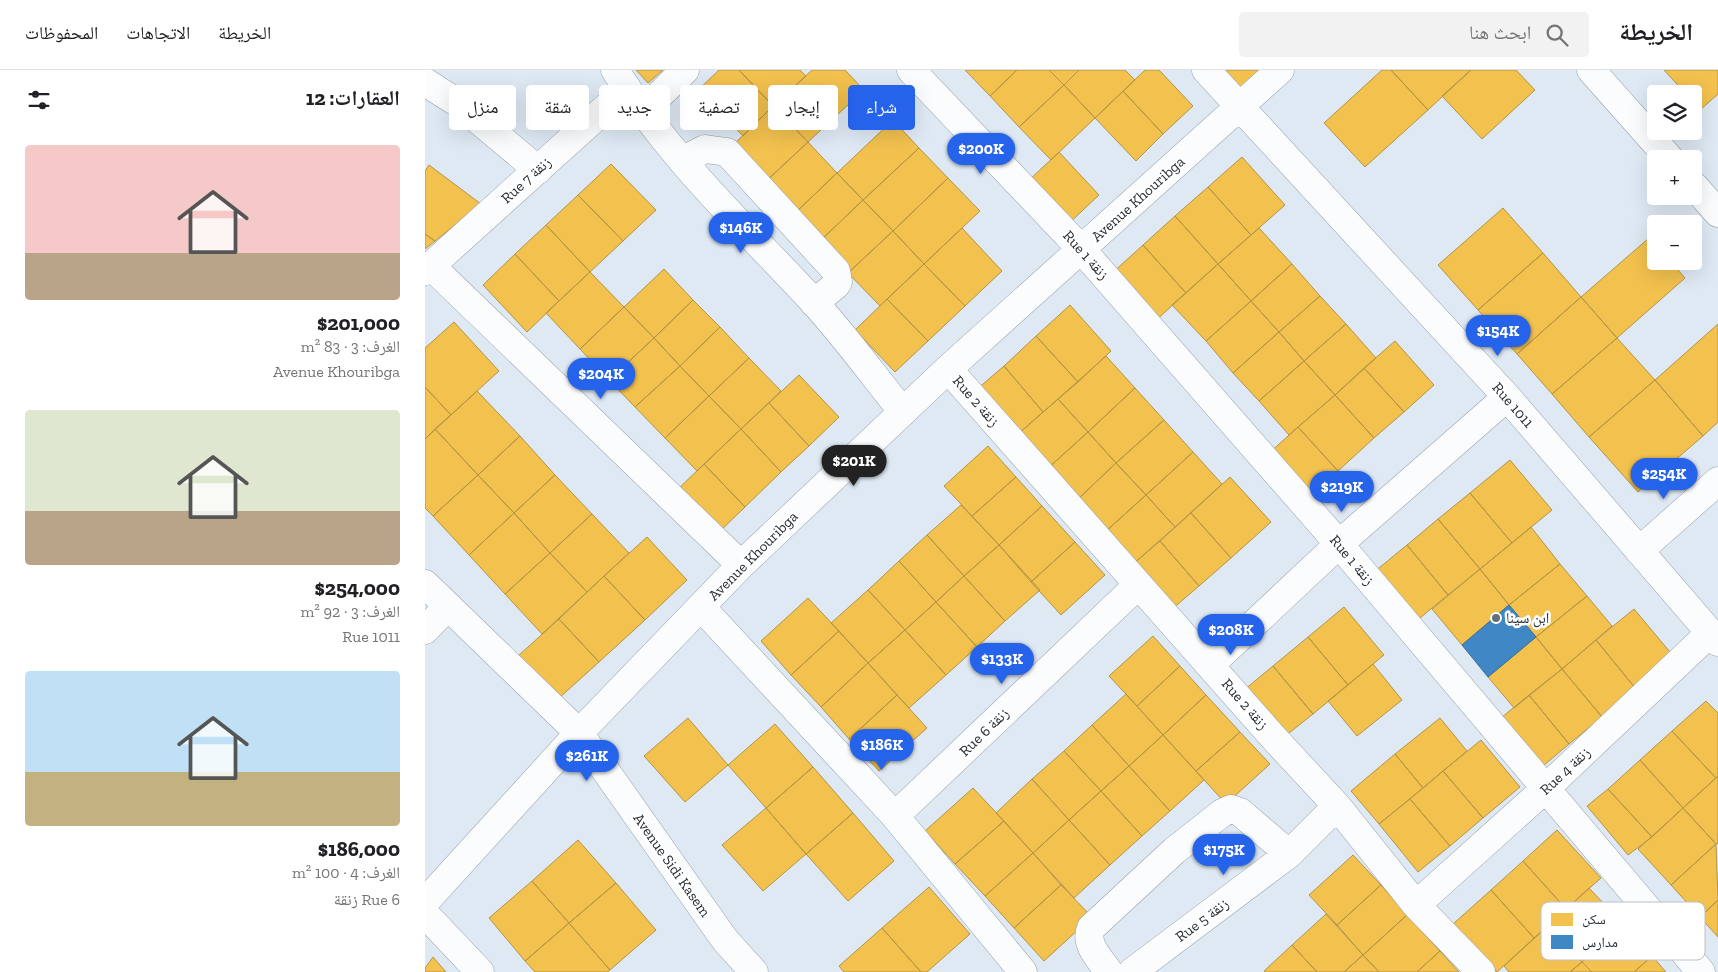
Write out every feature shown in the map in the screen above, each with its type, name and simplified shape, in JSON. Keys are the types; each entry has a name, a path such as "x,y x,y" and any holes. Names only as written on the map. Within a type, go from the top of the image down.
{"street":[{"path":"670,85 685,70"},
{"name":"Rue 1 زنقة","path":"911,70 1082,250 1339,544 1641,902"},
{"name":"Rue 1011","path":"1206,70 1507,398 1714,638"},
{"name":"Avenue Khouribga","path":"425,902 579,733 741,565 948,369 1280,70"},
{"path":"1591,70 1662,150"},
{"name":"Rue 7 زنقة","path":"428,269 538,170 621,79"},
{"path":"425,82 458,103 538,170"},
{"path":"659,130 683,160 814,303 903,412"},
{"path":"683,160 705,149 727,152 836,271 838,282 814,303"},
{"path":"1702,195 1718,213"},
{"path":"428,269 741,565"},
{"name":"Rue 2 زنقة","path":"948,369 1138,585 1337,806 1417,905 1481,972"},
{"path":"1210,665 1339,544 1507,398"},
{"path":"1639,551 1718,481"},
{"name":"Avenue Sidi Kasem","path":"425,584 579,733 725,940 754,972"},
{"name":"Rue 6 زنقة","path":"895,816 1138,585"},
{"path":"425,630 448,606"},
{"path":"701,608 895,816 1023,972"},
{"name":"Rue 4 زنقة","path":"1417,905 1714,638"},
{"name":"Rue 5 زنقة","path":"1132,972 1289,854 1337,806"},
{"path":"1109,972 1091,945 1088,934 1091,928 1174,851 1222,813 1231,809 1240,812 1289,854"},
{"path":"425,914 480,972"},
{"name":"Rue 1 زنقة","path":"1691,960 1701,972"}],"building: سكن":[{"path":"636,70 663,70 648,83"},
{"path":"719,70 739,70 753,85 703,85"},
{"path":"739,70 800,70 806,76 796,85 768,85 768,101 758,90 758,85 753,85"},
{"path":"812,70 845,70 859,85 848,85 848,105 838,114 838,85 796,85"},
{"path":"965,70 1017,70 990,96"},
{"path":"1017,70 1049,70 1064,85 1019,127 990,96"},
{"path":"1049,70 1079,70 1064,85"},
{"path":"1079,70 1125,70 1135,80 1095,118 1064,85"},
{"path":"1145,70 1159,70 1193,106 1163,134 1123,91"},
{"path":"1225,70 1262,70 1241,89"},
{"path":"1382,70 1391,70 1428,110 1365,167 1324,123"},
{"path":"1391,70 1471,70 1428,110"},
{"path":"1471,70 1516,70 1535,90 1482,139 1442,96"},
{"path":"1664,70 1718,70 1718,94 1702,108 1702,85 1678,85"},
{"path":"1064,85 1095,118 1051,160 1019,127"},
{"path":"758,90 768,101 768,111 758,121"},
{"path":"1123,91 1163,134 1136,161 1095,118"},
{"path":"768,111 768,130 796,130 808,142 763,184 729,149 748,130 758,130 758,121"},
{"path":"737,130 749,130 743,136"},
{"path":"796,130 821,130 808,142"},
{"path":"882,130 902,130 919,148 863,200 837,173"},
{"path":"808,142 837,173 793,215 763,184"},
{"path":"919,148 948,178 893,231 863,200"},
{"path":"1059,152 1099,195 1066,226 1026,183"},
{"path":"1242,157 1285,205 1251,235 1208,187"},
{"path":"611,164 656,210 623,241 578,195"},
{"path":"429,165 481,204 435,241 425,234 425,171"},
{"path":"837,173 863,200 819,242 793,215"},
{"path":"948,178 980,211 924,264 893,231"},
{"path":"1208,187 1251,235 1218,264 1175,216"},
{"path":"578,195 623,241 590,272 546,225"},
{"path":"863,200 893,231 848,273 819,242"},
{"path":"1503,208 1543,253 1478,310 1438,265"},
{"path":"1175,216 1218,264 1186,293 1143,245"},
{"path":"546,225 590,272 559,301 515,254"},
{"path":"962,228 1002,271 965,306 924,264"},
{"path":"1259,228 1292,264 1251,301 1218,264"},
{"path":"893,231 924,264 880,306 848,273"},
{"path":"425,234 435,241 425,249"},
{"path":"1647,240 1647,270 1678,270 1685,278 1617,338 1581,297"},
{"path":"1143,245 1186,293 1153,323 1110,275"},
{"path":"1543,253 1581,297 1517,354 1478,310"},
{"path":"515,254 559,301 527,332 483,285"},
{"path":"924,264 965,306 928,341 887,299"},
{"path":"1218,264 1251,301 1206,341 1172,305"},
{"path":"1292,264 1320,296 1279,332 1251,301"},
{"path":"664,269 693,300 654,338 624,307"},
{"path":"590,272 624,307 580,349 546,313"},
{"path":"1320,296 1346,324 1304,361 1279,332"},
{"path":"1581,297 1617,338 1552,394 1517,354"},
{"path":"887,299 928,341 895,372 855,330"},
{"path":"693,300 720,327 680,366 654,338"},
{"path":"1251,301 1279,332 1233,373 1206,341"},
{"path":"1070,305 1111,351 1078,382 1036,336"},
{"path":"624,307 654,338 609,380 580,349"},
{"path":"454,322 499,371 451,415 425,387 425,348"},
{"path":"1346,324 1376,358 1335,395 1304,361"},
{"path":"1718,324 1718,422 1703,436 1655,380"},
{"path":"720,327 749,358 709,396 680,366"},
{"path":"1279,332 1304,361 1259,401 1233,373"},
{"path":"1036,336 1078,382 1043,412 1004,366"},
{"path":"654,338 680,366 635,407 609,380"},
{"path":"1617,338 1655,380 1589,437 1552,394"},
{"path":"1395,341 1434,385 1404,412 1364,368"},
{"path":"1106,356 1135,388 1088,432 1058,399"},
{"path":"749,358 781,391 741,429 709,396"},
{"path":"1304,361 1335,395 1289,435 1259,401"},
{"path":"680,366 709,396 665,438 635,407"},
{"path":"1004,366 1043,412 1016,436 976,390"},
{"path":"1364,368 1404,412 1374,438 1335,395"},
{"path":"799,375 839,417 809,446 769,403"},
{"path":"1655,380 1703,436 1638,492 1589,437"},
{"path":"425,387 451,415 425,439"},
{"path":"1135,388 1164,420 1116,463 1088,432"},
{"path":"477,391 520,436 478,475 435,429"},
{"path":"1335,395 1374,438 1338,471 1298,427"},
{"path":"709,396 741,429 697,471 665,438"},
{"path":"1058,399 1088,432 1046,470 1016,436"},
{"path":"769,403 809,446 781,472 741,429"},
{"path":"1164,420 1193,452 1146,495 1116,463"},
{"path":"1298,427 1338,471 1304,501 1267,455"},
{"path":"435,429 478,475 433,516 425,508 425,439"},
{"path":"741,429 781,472 745,507 704,464"},
{"path":"1088,432 1116,463 1075,502 1046,470"},
{"path":"520,436 555,475 514,513 478,475"},
{"path":"988,446 1016,477 972,516 944,486"},
{"path":"1193,452 1222,484 1175,527 1146,495"},
{"path":"1510,460 1552,510 1512,543 1470,493"},
{"path":"1116,463 1146,495 1104,533 1075,502"},
{"path":"704,464 745,507 716,535 674,493"},
{"path":"478,475 514,513 469,555 433,516"},
{"path":"555,475 592,514 550,553 514,513"},
{"path":"1016,477 1042,506 999,545 972,516"},
{"path":"1230,477 1271,522 1231,558 1191,513"},
{"path":"1470,493 1512,543 1480,569 1438,519"},
{"path":"1146,495 1175,527 1132,565 1104,533"},
{"path":"961,505 999,545 964,576 927,535"},
{"path":"1042,506 1075,542 1031,582 999,545"},
{"path":"514,513 550,553 505,594 469,555"},
{"path":"1191,513 1231,558 1199,586 1160,541"},
{"path":"592,514 629,553 587,592 550,553"},
{"path":"1438,519 1480,569 1448,595 1407,545"},
{"path":"1531,527 1560,564 1509,605 1480,569"},
{"path":"927,535 964,576 936,602 899,561"},
{"path":"647,537 687,580 645,620 604,576"},
{"path":"1160,541 1199,586 1171,610 1132,565"},
{"path":"1075,542 1105,575 1061,615 1031,582"},
{"path":"999,545 1040,590 1005,621 964,576"},
{"path":"1407,545 1448,595 1415,622 1374,572"},
{"path":"550,553 587,592 542,634 505,594"},
{"path":"899,561 936,602 905,630 868,590"},
{"path":"1560,564 1587,596 1536,637 1509,605"},
{"path":"1480,569 1509,605 1462,645 1432,609"},
{"path":"604,576 645,620 599,662 559,619"},
{"path":"964,576 1005,621 977,647 936,602"},
{"path":"868,590 905,630 868,663 831,623"},
{"path":"1587,596 1612,626 1562,669 1536,637"},
{"path":"808,598 839,631 791,675 761,641"},
{"path":"936,602 977,647 946,675 905,630"},
{"path":"1344,607 1384,655 1348,685 1308,637"},
{"path":"1634,609 1675,658 1636,689 1596,640"},
{"path":"559,619 599,662 558,699 518,656"},
{"path":"905,630 946,675 909,708 868,663"},
{"path":"839,631 868,663 821,707 791,675"},
{"path":"1153,636 1180,666 1137,706 1109,676"},
{"path":"1308,637 1348,685 1313,714 1273,666"},
{"path":"1536,637 1562,669 1514,708 1488,677"},
{"path":"1596,640 1636,689 1602,717 1562,669"},
{"path":"868,663 897,695 849,739 821,707"},
{"path":"1373,664 1402,700 1357,736 1328,701"},
{"path":"1180,666 1206,695 1163,735 1137,706"},
{"path":"1273,666 1313,714 1284,737 1244,690"},
{"path":"1562,669 1602,717 1569,744 1529,695"},
{"path":"1126,694 1163,735 1129,766 1092,725"},
{"path":"897,695 927,728 879,771 849,739"},
{"path":"1206,695 1240,732 1196,771 1163,735"},
{"path":"1529,695 1569,744 1536,772 1496,722"},
{"path":"1706,701 1718,713 1718,776 1716,778 1672,731"},
{"path":"688,718 728,765 685,802 644,756"},
{"path":"1440,718 1467,751 1423,788 1395,754"},
{"path":"775,724 813,767 766,808 728,765"},
{"path":"1092,725 1129,766 1101,791 1064,751"},
{"path":"1672,731 1716,778 1683,808 1640,760"},
{"path":"1240,732 1270,764 1226,804 1196,771"},
{"path":"1163,735 1204,780 1170,811 1129,766"},
{"path":"1481,740 1520,787 1483,818 1443,771"},
{"path":"1064,751 1101,791 1069,820 1032,779"},
{"path":"1395,754 1423,788 1379,824 1351,791"},
{"path":"1640,760 1683,808 1652,837 1608,789"},
{"path":"1129,766 1170,811 1142,836 1101,791"},
{"path":"813,767 853,813 806,854 766,808"},
{"path":"1443,771 1483,818 1450,846 1410,799"},
{"path":"1718,776 1718,843 1716,844 1683,808"},
{"path":"1032,779 1069,820 1033,853 996,813"},
{"path":"973,788 1004,821 955,864 925,831"},
{"path":"1608,789 1652,837 1628,855 1587,806"},
{"path":"1101,791 1142,836 1110,865 1069,820"},
{"path":"1410,799 1450,846 1418,872 1379,824"},
{"path":"766,808 806,854 763,891 722,845"},
{"path":"1683,808 1716,844 1671,885 1638,849"},
{"path":"853,813 894,861 848,901 806,854"},
{"path":"1069,820 1110,865 1074,898 1033,853"},
{"path":"1004,821 1033,853 985,896 955,864"},
{"path":"1557,830 1601,878 1574,902 1560,902 1523,861"},
{"path":"578,840 616,883 569,923 532,881"},
{"path":"1716,844 1718,900 1705,912 1705,902 1686,902 1671,885"},
{"path":"1033,853 1061,885 1014,928 985,896"},
{"path":"1353,855 1381,885 1337,925 1309,895"},
{"path":"1523,861 1560,902 1541,902 1541,932 1534,938 1491,890"},
{"path":"532,881 569,923 525,961 489,918"},
{"path":"616,883 656,930 610,970 569,923"},
{"path":"1061,885 1092,917 1044,961 1014,928"},
{"path":"1381,885 1407,915 1363,955 1337,925"},
{"path":"929,887 970,934 927,972 921,972 882,928"},
{"path":"1589,888 1602,902 1574,902"},
{"path":"1491,890 1534,938 1497,972 1453,924"},
{"path":"1718,900 1718,937 1705,923 1705,912"},
{"path":"1326,914 1363,955 1344,972 1317,972 1292,945"},
{"path":"1407,915 1440,951 1417,972 1379,972 1363,955"},
{"path":"569,923 610,970 607,972 535,972 525,961"},
{"path":"882,928 921,972 844,972 839,966"},
{"path":"1541,932 1541,960 1580,960 1582,962 1570,972 1509,972 1504,966"},
{"path":"1292,945 1317,972 1264,971"},
{"path":"1440,951 1459,972 1417,972"},
{"path":"1363,955 1379,972 1344,972"},
{"path":"433,957 446,972 425,972 425,968"},
{"path":"1584,960 1648,960 1634,972 1592,972 1582,962"},
{"path":"1648,960 1656,960 1666,972 1634,972"},
{"path":"1582,962 1592,972 1570,972"}],"building: مدارس":[{"path":"1509,605 1536,637 1488,677 1462,645"}],"place":[{"name":"ابن سينا","path":"1496,618"}]}
